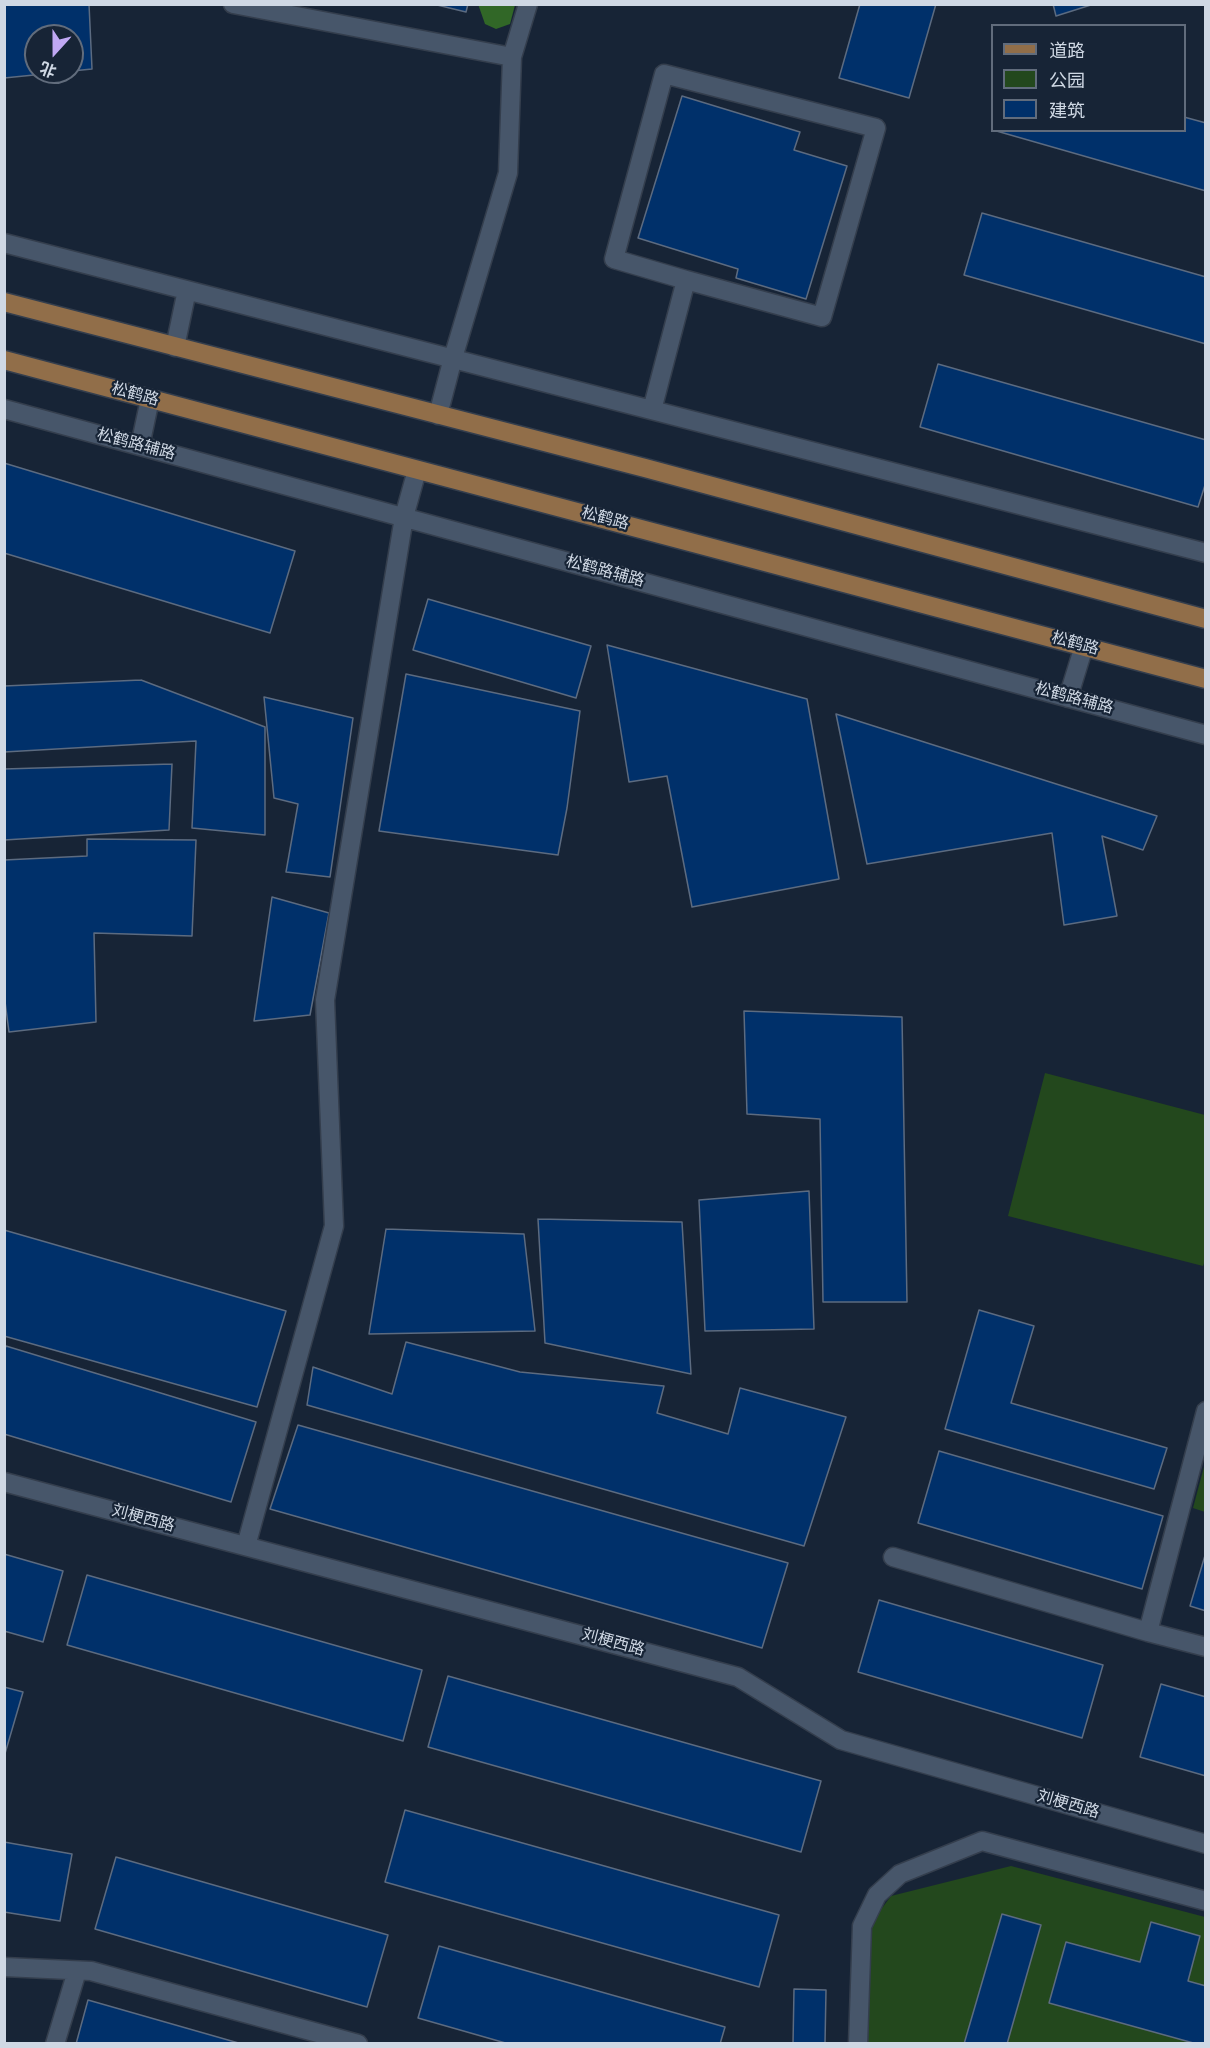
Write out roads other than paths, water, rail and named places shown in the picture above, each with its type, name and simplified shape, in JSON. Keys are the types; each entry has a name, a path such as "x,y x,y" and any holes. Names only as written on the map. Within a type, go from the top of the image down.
{"main road":[{"path":"4,302 1206,619"},
{"name":"松鹤路","path":"4,360 1206,679"}],"street":[{"path":"233,4 512,57"},
{"path":"438,415 508,173 512,57 528,4"},
{"path":"664,74 876,128 822,317 686,280 614,259 664,74"},
{"path":"4,243 1206,553"},
{"path":"652,410 686,280"},
{"path":"175,347 187,290"},
{"path":"140,446 150,399"},
{"name":"松鹤路辅路","path":"4,409 1206,735"},
{"path":"246,1546 334,1226 325,1000 404,517 417,470"},
{"path":"1068,698 1084,646"},
{"path":"1148,1632 1206,1411"},
{"name":"刘梗西路","path":"4,1482 738,1677 840,1740 1206,1844"},
{"path":"893,1557 1206,1647"},
{"path":"858,2043 862,1926 877,1895 900,1874 982,1840 1206,1901"},
{"path":"4,1967 91,1971 358,2043"},
{"path":"55,2043 77,1971"}]}
